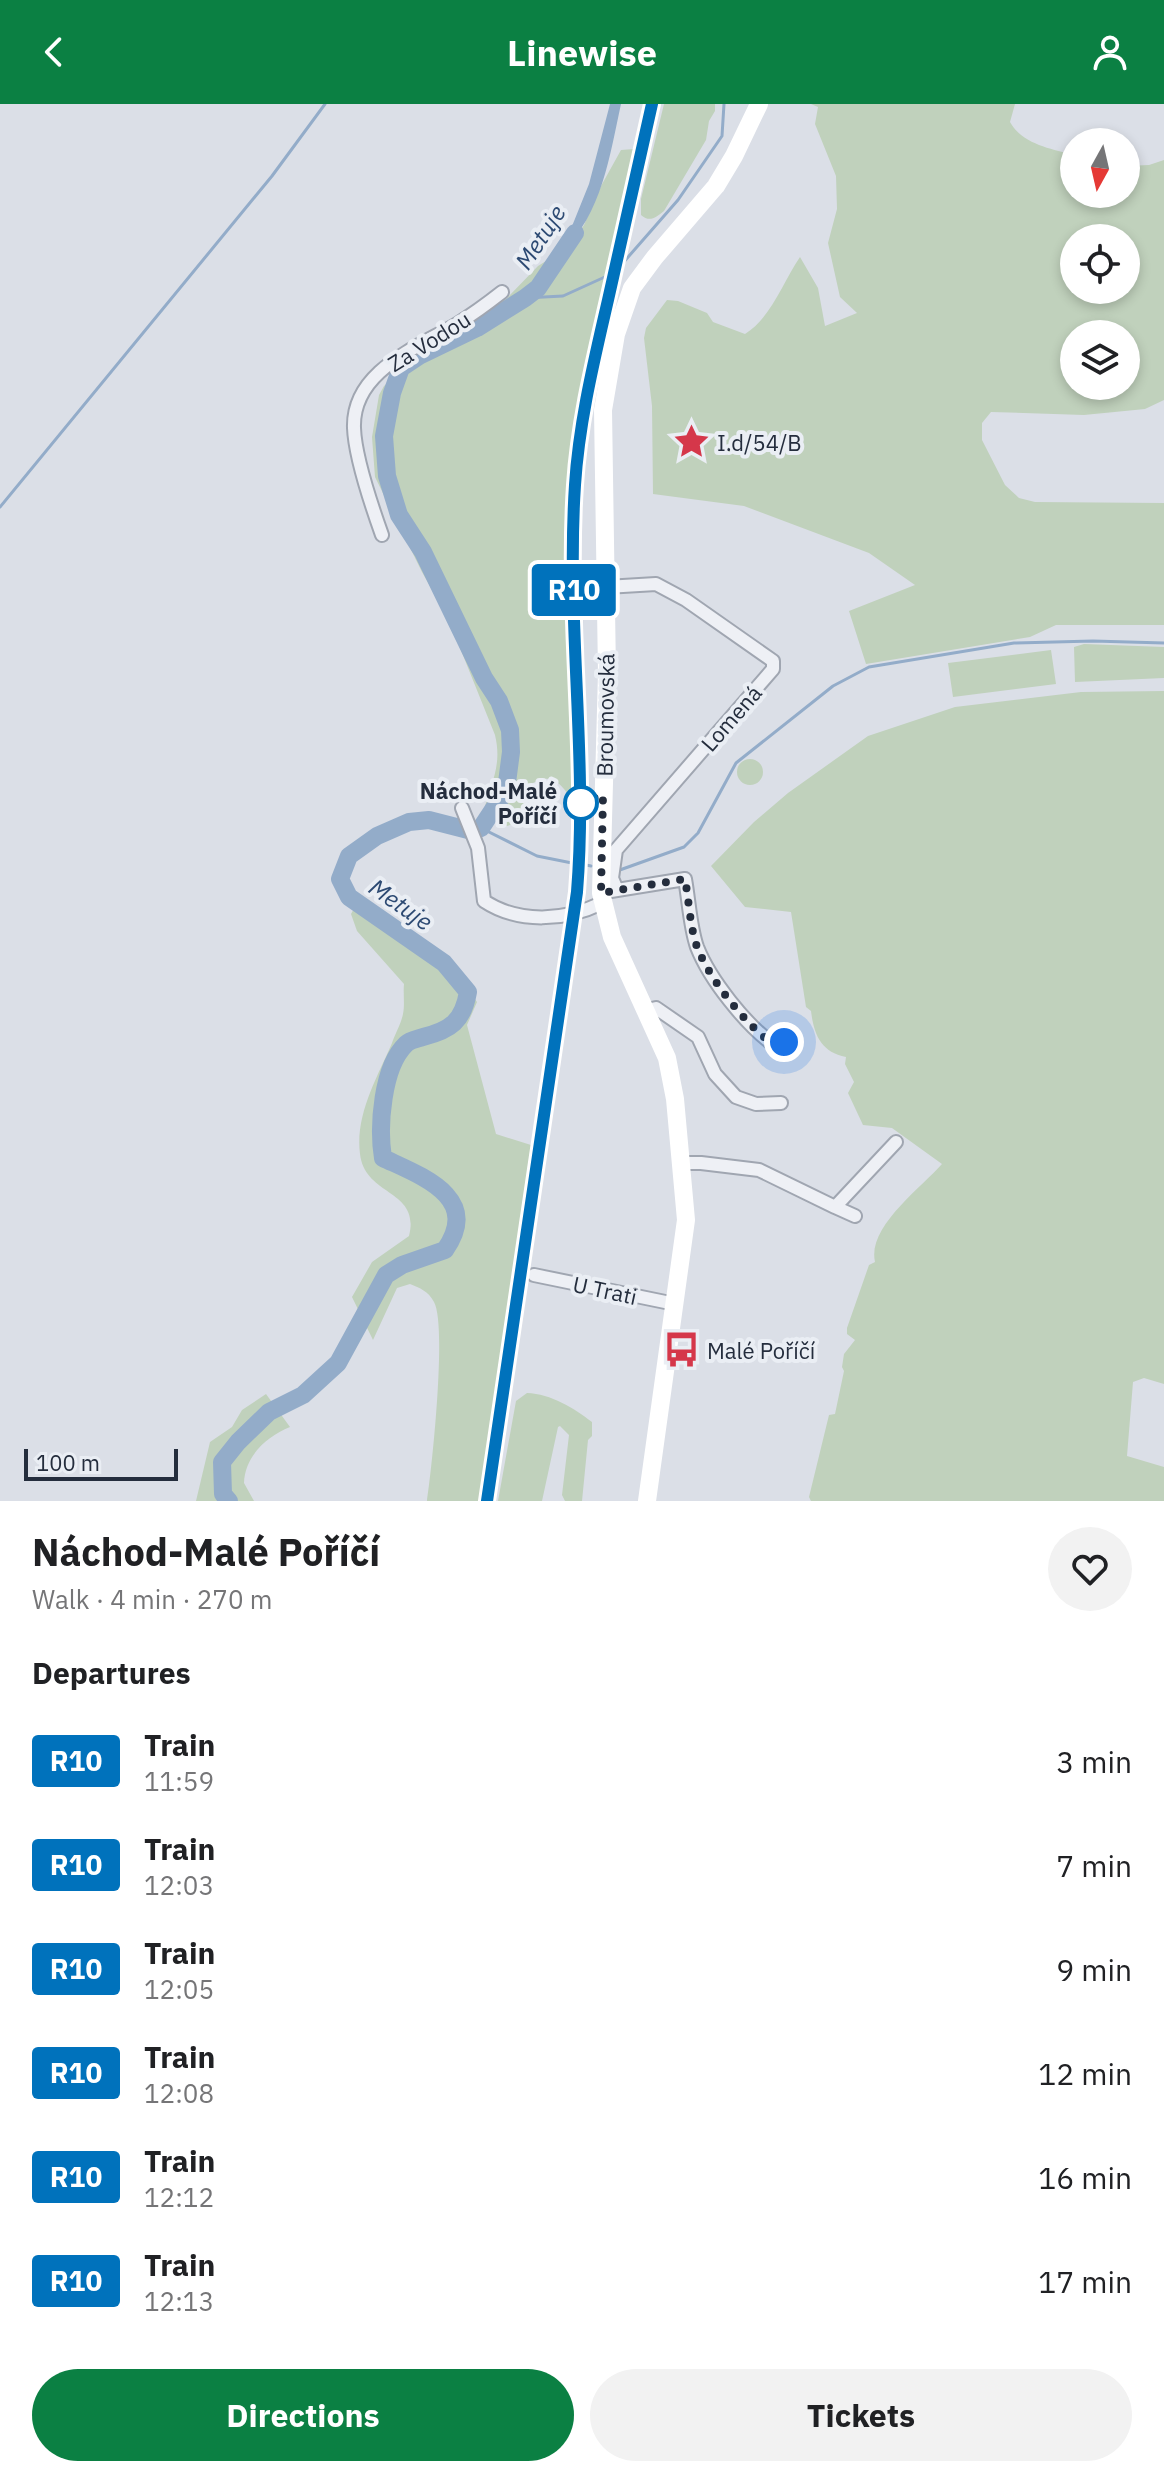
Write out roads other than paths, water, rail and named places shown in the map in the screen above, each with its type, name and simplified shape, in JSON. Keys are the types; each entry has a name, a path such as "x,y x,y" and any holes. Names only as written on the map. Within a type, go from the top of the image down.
{"main road":[{"name":"Broumovská","path":"647,1501 686,1220 669,1068 647,1010 624,966 607,895 603,410 607,374 626,301 641,275 725,174 759,104"}],"street":[{"name":"Za Vodou","path":"382,535 371,505 354,427 361,398 369,384 388,365 422,342 454,326 502,292"},
{"name":"Lomená","path":"606,587 656,584 686,600 773,661 773,669 616,850 607,895"},
{"path":"462,808 478,848 484,901 496,909 518,915 557,917 589,909 607,895 685,879 697,947 724,993 754,1030 774,1045 784,1042"},
{"path":"647,1010 656,1008 698,1037 715,1074 736,1097 756,1104 781,1103"},
{"path":"835,1207 896,1142"},
{"path":"681,1163 759,1170 855,1216"},
{"name":"U Trati","path":"534,1275 675,1304"}],"water":[{"path":"610,104 621,104 602,183 587,220 562,251 589,184"}],"waterway":[{"path":"0,507 272,176 325,104"},
{"path":"615,272 678,200 722,136 724,104"},
{"name":"Metuje","path":"229,1501 223,1494 222,1462 238,1442 269,1412 303,1395 338,1363 386,1275 402,1265 445,1250 455,1232 456,1216 452,1202 429,1181 383,1158 381,1130 387,1082 398,1054 406,1044 454,1023 463,1010 468,992 444,963 349,897 340,879 349,856 377,836 409,822 429,820 472,831 481,828 506,790 511,752 510,730 499,701 484,678 423,552 399,515 387,476 384,436 392,393 401,368 477,328 538,288 575,233"},
{"path":"525,298 563,296 607,276"},
{"path":"617,871 684,847 698,833 736,763 833,686 869,667 1014,643 1164,643"},
{"path":"481,828 537,856 572,863"},
{"path":"586,865 591,866"}],"railway":[{"path":"487,1501 577,892 580,790 573,587 577,462 592,372 652,104"}],"train":[{"name":"R10","path":"487,1501 577,892 581,764 573,552 578,449 591,376 652,104"}],"place":[{"name":"I.d/54/B","path":"691,442"},
{"name":"Náchod-Malé Poříčí","path":"581,803"},
{"name":"Malé Poříčí","path":"681,1350"}]}
